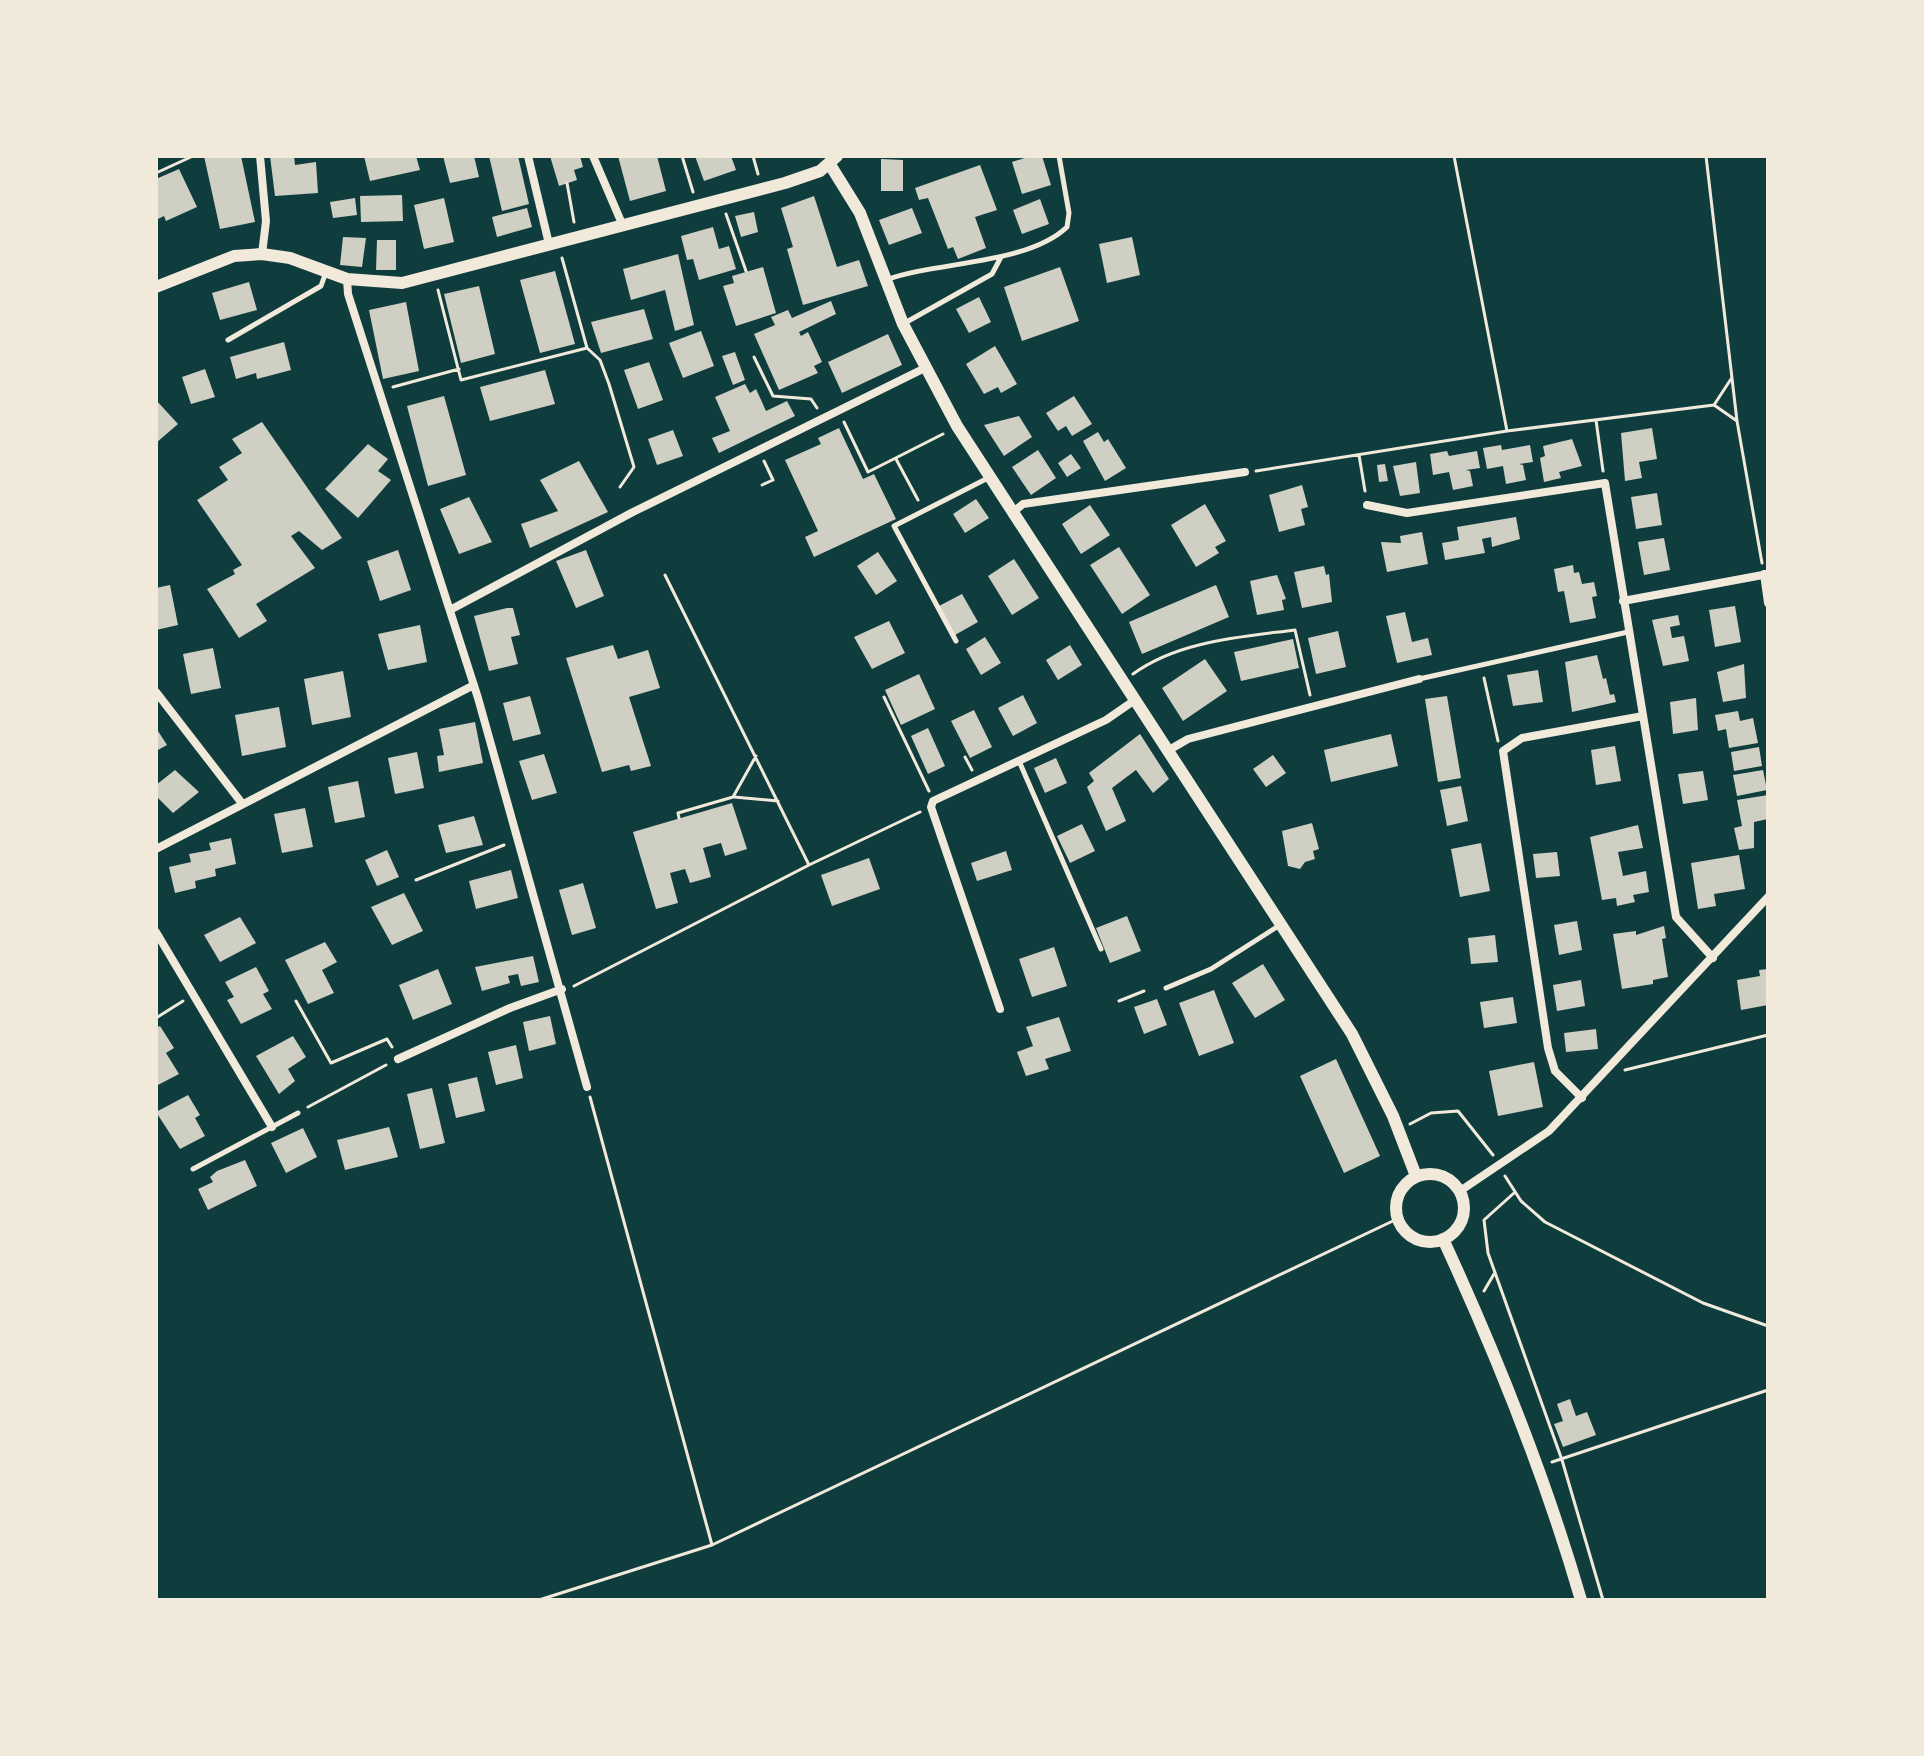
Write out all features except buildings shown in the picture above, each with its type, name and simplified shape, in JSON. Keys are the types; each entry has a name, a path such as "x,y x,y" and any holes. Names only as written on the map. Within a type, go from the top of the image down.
{"street":[{"path":"260,156 266,221 262,254"},
{"path":"528,156 549,244"},
{"path":"593,156 623,226"},
{"path":"156,287 234,256 262,254 290,258 347,279 402,283 809,176 833,160 860,213 903,324 957,426 1011,514 1169,750 1352,1034 1399,1130 1416,1176"},
{"path":"347,279 348,294 474,685 562,989 587,1087"},
{"path":"450,610 758,450 925,368"},
{"path":"1011,514 1023,504 1245,472"},
{"path":"1367,505 1407,513 1605,483 1676,917 1713,958"},
{"path":"1623,601 1766,574 1768,603"},
{"path":"1169,750 1188,739 1419,679"},
{"path":"156,849 241,802 474,685"},
{"path":"156,692 241,802"},
{"path":"1000,1009 932,804 1106,720 1135,700"},
{"path":"1582,1098 1555,1071 1548,1048 1503,751 1522,738 1643,716"},
{"path":"1460,1191 1549,1131 1606,1074 1768,897"},
{"path":"156,932 272,1127"},
{"path":"398,1059 510,1008 562,989"},
{"path":"1435,1174 1460,1191 1462,1218 1443,1239 1433,1242 1411,1237 1397,1219 1396,1199 1400,1189 1416,1176 1435,1174"},
{"path":"1443,1239 1485,1330 1581,1600"}],"lane":[{"path":"885,281 1002,256 1059,235 1067,227 1069,213 1059,156"},
{"path":"903,324 992,274 1002,256"},
{"path":"228,340 321,286 326,271"},
{"path":"956,641 894,526 988,478"},
{"path":"1419,679 1628,632"},
{"path":"1019,761 1101,949"},
{"path":"1166,988 1211,969 1281,924"},
{"path":"193,1169 298,1113"}],"path":[{"path":"156,173 193,156"},
{"path":"682,156 698,207"},
{"path":"753,156 763,189"},
{"path":"1454,156 1507,431"},
{"path":"1706,156 1737,421 1766,574"},
{"path":"567,183 576,237"},
{"path":"721,201 746,271"},
{"path":"564,267 587,348 600,360 628,437 634,467 620,487"},
{"path":"438,289 461,380 587,348"},
{"path":"754,357 773,396 811,399 824,418"},
{"path":"379,390 459,369"},
{"path":"1714,405 1731,379"},
{"path":"1245,472 1507,431 1714,405 1737,421"},
{"path":"839,411 868,472 957,426"},
{"path":"1596,420 1605,483"},
{"path":"758,450 773,480 762,485"},
{"path":"1359,455 1367,505"},
{"path":"896,459 917,498"},
{"path":"665,575 809,865"},
{"path":"1133,674 1152,661 1218,641 1295,630 1313,706"},
{"path":"1482,665 1495,737 1503,751"},
{"path":"562,989 673,937 932,804 884,697"},
{"path":"733,797 756,756"},
{"path":"679,818 678,813 733,797 778,801"},
{"path":"416,880 519,839"},
{"path":"1119,1001 1144,991"},
{"path":"156,1018 194,995"},
{"path":"296,1001 331,1063 387,1039 398,1059 298,1113"},
{"path":"1606,1074 1768,1035"},
{"path":"587,1087 712,1545"},
{"path":"1399,1130 1426,1114 1458,1111 1476,1128 1515,1193 1545,1222 1703,1303 1768,1326"},
{"path":"1515,1193 1484,1220 1495,1273 1562,1460 1603,1600"},
{"path":"539,1600 712,1545 1397,1219"},
{"path":"1484,1291 1495,1273"},
{"path":"1535,1465 1562,1460 1768,1390"}]}
